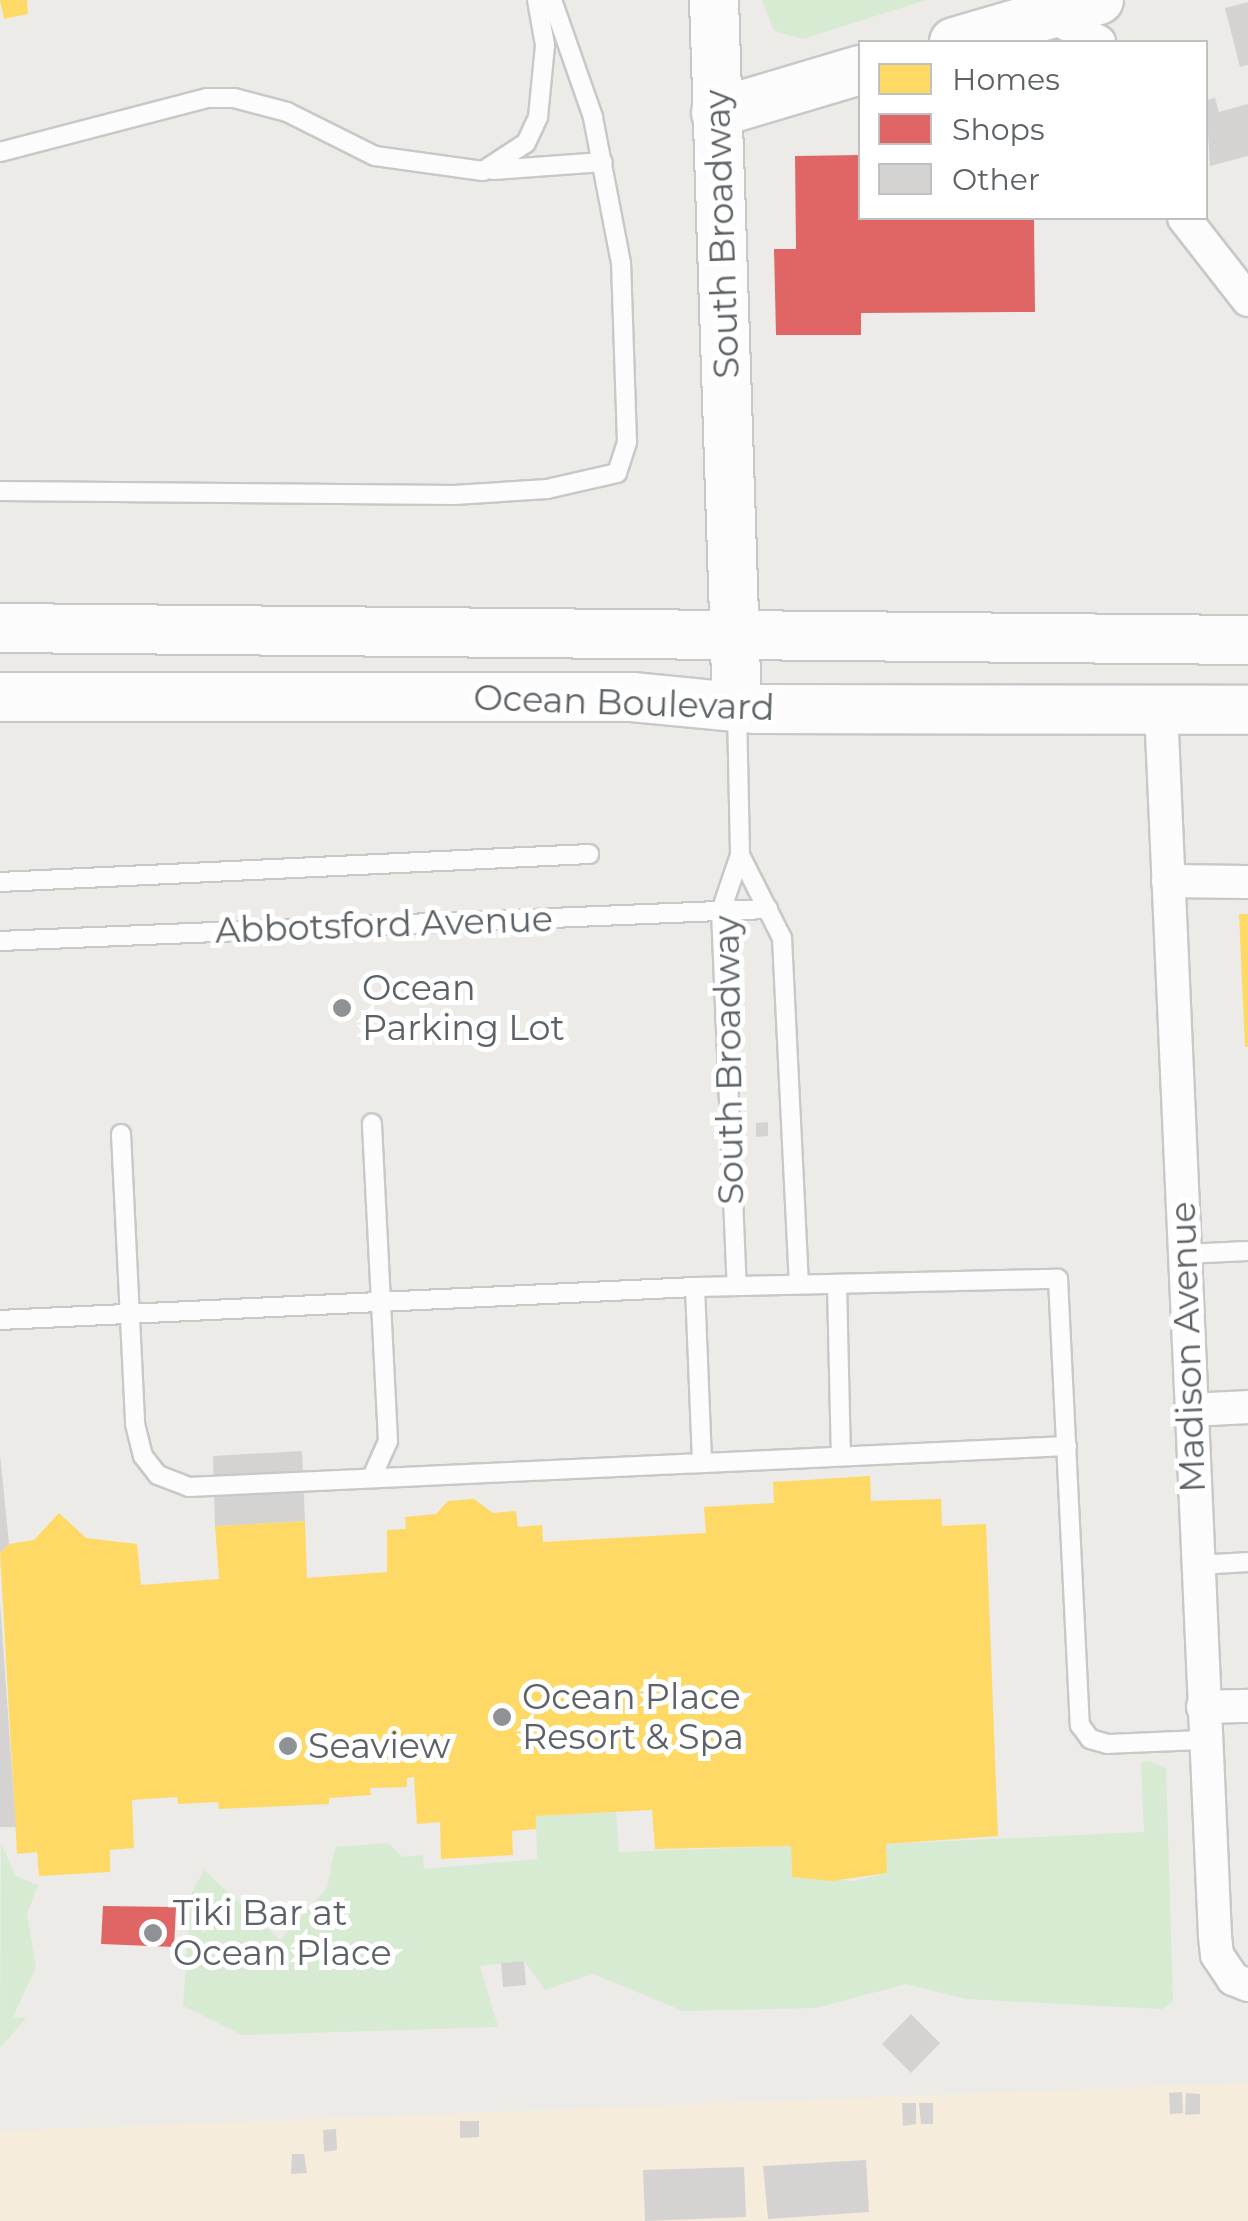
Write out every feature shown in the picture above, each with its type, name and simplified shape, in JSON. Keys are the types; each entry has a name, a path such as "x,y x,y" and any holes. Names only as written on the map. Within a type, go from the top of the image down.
{"main road":[{"name":"South Broadway","path":"714,0 736,708"},
{"path":"959,40 1036,7 1099,0"},
{"path":"716,113 858,71"},
{"name":"Ocean Boulevard","path":"0,628 1248,640"},
{"name":"Ocean Boulevard","path":"0,697 632,697 736,708 1248,710"}],"street":[{"path":"1036,7 1095,40"},
{"path":"1186,220 1248,300"},
{"name":"Madison Avenue","path":"1161,709 1217,1955 1241,1982"},
{"path":"1168,881 1248,882"},
{"path":"1191,1410 1248,1407"},
{"path":"1204,1724 1248,1706"}],"lane":[{"path":"483,171 526,143 538,118 545,44 536,0"},
{"path":"0,491 454,495 547,489 616,474 627,456 628,390 621,264 604,162 552,0"},
{"path":"0,152 208,98 234,98 287,112 375,156 483,171 604,162"},
{"path":"736,708 740,856"},
{"path":"0,882 589,854"},
{"name":"South Broadway","path":"740,856 782,938 799,1284"},
{"name":"South Broadway","path":"737,1285 720,911 740,856"},
{"name":"Abbotsford Avenue","path":"0,941 768,910"},
{"path":"372,1123 388,1441 372,1477"},
{"path":"121,1134 135,1424 143,1456 158,1475 189,1487 1068,1446"},
{"path":"1184,1254 1248,1251"},
{"path":"0,1320 695,1286 1058,1279 1080,1725 1090,1739 1107,1744 1204,1724"},
{"path":"836,1284 841,1456"},
{"path":"695,1286 702,1462"},
{"path":"1198,1564 1248,1562"}],"green space":[{"path":"762,0 926,0 803,39 774,31"},
{"path":"1149,1761 1166,1769 1173,2002 1162,2009 966,1999 906,1984 816,2008 683,2011 593,1974 545,1990 524,1961 480,1966 498,2027 242,2035 183,2006 191,1894 204,1870 280,1940 327,1888 335,1847 388,1843 403,1857 423,1855 424,1869 537,1859 536,1816 616,1812 619,1852 791,1846 792,1877 855,1881 887,1873 886,1844 1144,1832 1141,1762"},
{"path":"1,1844 16,1876 38,1885 27,1914 36,1967 13,2017 26,2018 0,2048"}],"sand":[{"path":"1248,2083 1248,2221 0,2221 0,2131"}],"building: Homes":[{"path":"0,0 27,0 28,14 4,19"},
{"path":"1239,914 1248,914 1248,1047 1245,1047"},
{"name":"Ocean Place Resort & Spa","path":"870,1476 871,1501 941,1499 942,1526 986,1524 998,1836 886,1844 887,1873 832,1881 792,1877 791,1846 655,1849 652,1810 536,1816 536,1829 512,1831 513,1855 441,1859 440,1822 417,1824 414,1777 407,1778 407,1787 370,1788 371,1795 329,1798 329,1804 219,1809 218,1802 178,1804 177,1797 132,1800 134,1848 110,1850 110,1872 39,1876 37,1852 17,1854 0,1553 9,1544 34,1540 59,1513 86,1538 137,1544 141,1585 219,1579 215,1526 305,1521 307,1578 387,1572 387,1530 406,1529 405,1517 436,1514 448,1501 474,1499 493,1513 516,1511 518,1527 542,1525 543,1542 706,1533 704,1507 774,1503 773,1482"}],"building: Shops":[{"path":"858,155 858,220 1034,220 1035,312 861,313 861,335 776,335 774,249 796,249 795,156"},
{"path":"103,1906 176,1907 174,1947 101,1944"}],"building: Other":[{"path":"1248,2 1248,65 1240,67 1225,8"},
{"path":"1215,98 1219,112 1248,104 1248,156 1210,166 1208,100"},
{"path":"768,1122 768,1136 756,1137 756,1123"},
{"path":"302,1451 305,1521 215,1526 213,1456"},
{"path":"0,1454 9,1544 0,1553"},
{"path":"0,1602 16,1827 0,1827"},
{"path":"524,1961 526,1985 503,1987 501,1963"},
{"path":"911,2014 940,2043 911,2073 882,2044"},
{"path":"1182,2092 1183,2113 1170,2114 1169,2093"},
{"path":"1186,2093 1200,2094 1200,2114 1185,2115"},
{"path":"902,2103 916,2103 916,2124 903,2126"},
{"path":"919,2103 933,2103 933,2124 921,2124"},
{"path":"460,2121 479,2121 479,2137 460,2138"},
{"path":"336,2129 337,2150 324,2152 323,2130"},
{"path":"292,2154 304,2154 307,2173 291,2174"},
{"path":"866,2160 869,2212 768,2219 763,2166"},
{"path":"744,2167 746,2217 645,2221 643,2170"}],"place":[{"name":"Ocean Parking Lot","path":"342,1008"},
{"name":"Ocean Place Resort & Spa","path":"502,1717"},
{"name":"Seaview","path":"288,1746"},
{"name":"Tiki Bar at Ocean Place","path":"153,1933"}]}
